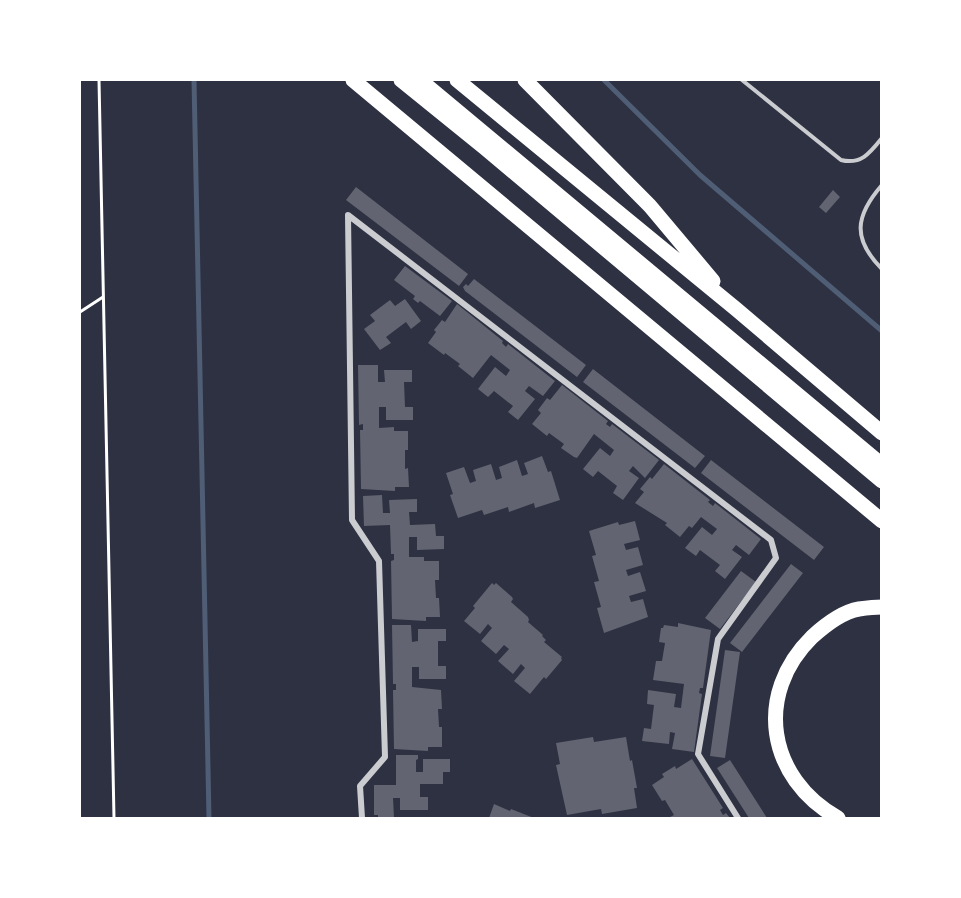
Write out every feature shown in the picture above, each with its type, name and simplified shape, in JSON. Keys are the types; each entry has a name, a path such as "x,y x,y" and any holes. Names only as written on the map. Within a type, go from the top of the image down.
{"highway":[{"path":"353,80 882,521"},
{"path":"401,80 882,481"},
{"path":"420,80 882,465"},
{"path":"457,80 882,433"},
{"path":"525,80 650,206 735,309"},
{"path":"837,818 809,798 794,779 780,752 774,720 780,686 797,652 825,625 856,609 882,607"}],"street":[{"path":"362,819 360,786 385,757 379,561 352,520 348,215 771,540 776,558 718,639 698,754 738,819"}],"lane":[{"path":"742,80 841,160 850,162 866,157 882,138"},
{"path":"882,185 863,213 860,231 866,251 882,269"}],"path":[{"path":"99,80 114,819"},
{"path":"80,312 104,297"}],"building":[{"path":"356,187 468,274 459,286 346,200"},
{"path":"833,190 840,197 826,213 819,207"},
{"path":"405,266 452,301 440,316 420,301 418,303 413,299 415,296 394,280"},
{"path":"474,279 586,365 577,377 465,291 463,287 466,284 468,286"},
{"path":"405,299 421,321 411,329 406,322 386,337 391,343 380,350 364,329 375,321 370,315 390,300 395,306"},
{"path":"457,304 503,341 506,347 508,344 555,381 543,396 529,386 525,391 535,399 518,420 508,412 513,406 494,391 488,397 478,389 495,367 506,376 510,370 491,355 473,378 458,366 460,364 428,343 436,332 434,330 442,320 445,322"},
{"path":"358,365 378,365 378,382 385,382 384,370 412,370 412,382 404,382 405,407 413,407 413,420 386,420 386,407 379,407 379,428 394,427 394,431 408,431 405,469 408,468 409,487 395,487 395,491 361,489 360,430 363,430 363,424 359,425"},
{"path":"593,369 705,456 695,468 583,382"},
{"path":"562,385 608,421 606,424 610,427 612,424 659,460 645,478 633,466 629,471 639,478 623,500 613,493 617,486 598,471 593,477 583,469 600,448 610,456 614,450 594,434 577,458 561,448 564,444 549,433 547,436 532,424 541,413 538,410 547,398 550,400"},
{"path":"542,456 548,472 551,471 560,500 535,508 534,503 509,512 508,507 484,515 482,510 458,518 450,495 453,494 446,473 464,467 470,483 476,481 473,470 491,464 496,480 502,478 499,467 517,460 522,476 528,474 524,463"},
{"path":"711,460 824,547 814,560 701,473"},
{"path":"664,464 710,500 708,502 713,506 715,503 761,539 749,555 736,545 732,550 742,557 725,579 715,571 720,565 700,550 696,556 685,548 702,527 712,535 717,529 701,517 680,537 665,525 667,523 635,503 644,492 640,489"},
{"path":"382,495 383,513 390,513 389,500 417,499 417,512 409,512 410,525 435,524 436,536 444,536 444,549 417,550 417,537 409,537 409,557 424,557 424,561 439,561 439,580 435,580 440,617 426,617 426,621 392,619 391,561 394,560 394,554 391,554 390,525 364,526 363,496"},
{"path":"635,521 640,540 624,544 626,550 638,547 643,565 626,570 628,576 640,572 646,591 629,596 631,602 643,599 648,617 604,633 597,608 601,607 594,582 599,581 592,556 596,555 589,531 618,522 619,525"},
{"path":"791,564 803,573 742,652 730,643"},
{"path":"741,571 756,582 720,629 705,618"},
{"path":"492,583 494,585 496,583 512,597 511,602 543,635 546,640 544,642 562,657 546,679 544,677 530,694 514,681 525,668 521,664 513,674 498,661 509,649 504,645 496,654 481,641 492,628 488,624 480,634 464,621"},
{"path":"678,623 711,630 703,688 700,688 699,693 702,694 694,752 672,749 675,733 670,732 669,744 642,741 644,728 651,729 654,705 647,704 648,690 676,694 674,707 681,708 684,684 653,680 656,661 662,661 665,643 659,642 661,628 664,625 678,627"},
{"path":"392,625 411,625 412,642 418,641 418,629 446,629 446,641 438,641 438,666 446,666 446,679 419,679 419,667 412,667 412,687 441,690 442,709 438,709 439,727 442,727 442,747 428,747 428,751 394,749 393,690 396,690 396,684 393,684"},
{"path":"725,650 740,652 725,758 710,756"},
{"path":"593,737 594,742 626,737 637,788 634,788 637,808 602,814 601,809 567,815 556,765 560,764 556,743"},
{"path":"396,755 418,755 416,772 423,772 423,759 450,759 450,772 443,772 443,784 420,784 420,797 428,797 428,810 400,810 400,798 393,798 394,818 378,818 378,815 374,815 374,785 396,785"},
{"path":"692,759 723,808 720,810 723,815 726,813 730,818 668,818 674,815 652,785 664,777 662,774"},
{"path":"730,760 767,818 749,818 717,768"},
{"path":"494,804 510,811 511,809 534,818 489,818"}],"waterway":[{"path":"194,80 209,818"},
{"path":"604,80 700,175 882,331"}]}
